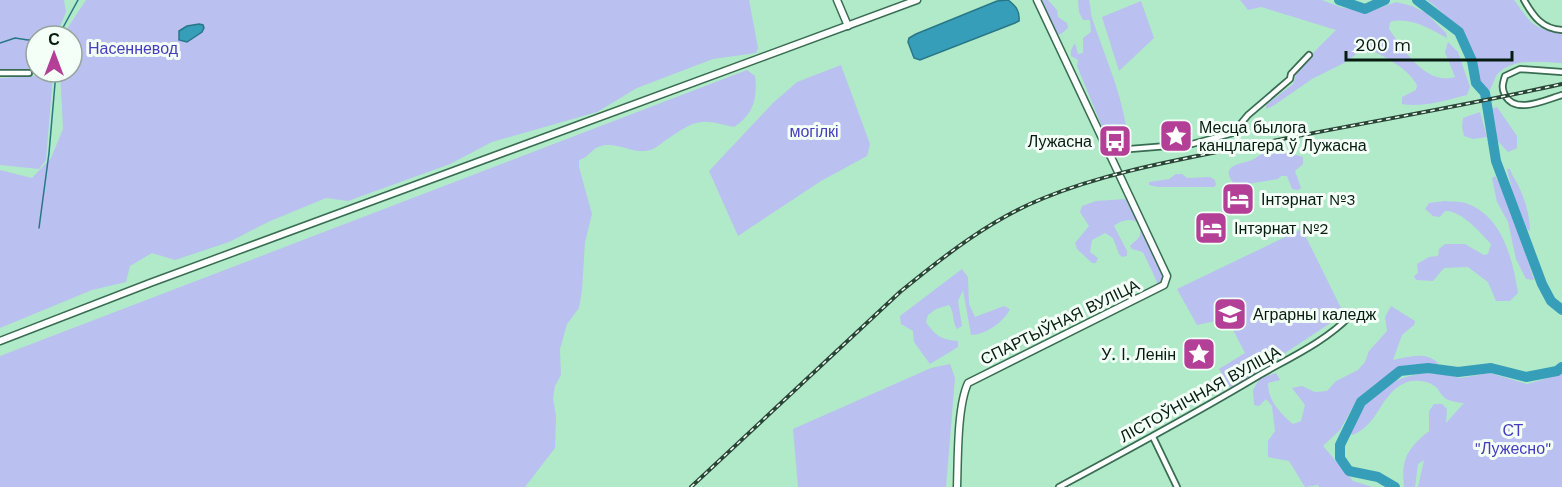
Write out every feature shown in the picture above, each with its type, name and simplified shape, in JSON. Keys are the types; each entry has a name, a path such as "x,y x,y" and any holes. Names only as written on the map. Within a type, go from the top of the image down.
{"main road":[{"path":"837,0 848,26"},
{"path":"0,341 917,0"},
{"path":"1037,0 1109,155"},
{"name":"СПАРТЫЎНАЯ ВУЛІЦА","path":"957,487 964,391 968,383 1164,285 1167,276 1109,155"}],"street":[{"path":"1524,0 1542,25 1553,30 1562,30"},
{"path":"1109,155 1131,149 1192,144 1233,133 1248,115 1290,79 1291,74 1309,55"},
{"path":"1562,72 1520,69 1506,76 1502,84 1503,92 1509,101 1517,105 1562,95"},
{"path":"0,73 24,73"},
{"name":"ЛІСТОЎНІЧНАЯ ВУЛІЦА","path":"1059,487 1152,437 1308,347 1350,316"},
{"path":"1152,437 1177,487"}],"green space":[{"path":"0,0 64,0 66,12 61,24 24,24 24,70 0,71"},
{"name":"Насенневод","path":"86,0 749,0 758,48 756,53 713,59 637,88 597,112 492,142 450,164 348,201 326,198 268,222 229,242 175,260 152,253 130,266 126,282 92,290 0,328 0,170 32,178 51,158 63,129 61,84 84,84 84,24 70,24"},
{"path":"1042,0 1048,0 1057,10 1058,17 1067,23 1068,28 1061,34 1057,35 1054,31"},
{"path":"1078,0 1089,0 1092,18 1116,85 1123,112 1126,126 1124,128 1113,124 1110,128 1112,142 1107,139 1077,66 1078,60 1071,56 1075,43 1078,54 1083,53 1083,38 1091,32 1090,20 1083,20 1079,12"},
{"path":"1240,0 1322,0 1340,7 1368,12 1396,2 1412,6 1426,13 1446,33 1447,38 1412,22 1390,22 1389,29 1417,64 1425,71 1444,78 1455,77 1445,52 1448,42 1458,52 1470,87 1467,95 1426,104 1402,104 1402,97 1416,90 1417,85 1401,67 1366,47 1344,63 1312,79 1266,109 1266,105 1293,84 1304,62 1336,30 1261,7 1248,10"},
{"path":"1427,0 1514,0 1533,24 1562,33 1562,63 1518,63 1502,70 1496,76 1490,90 1478,86 1476,72 1462,37 1447,18"},
{"path":"1141,1 1154,38 1119,71 1102,17"},
{"name":"могілкі","path":"841,65 870,144 867,156 821,181 738,236 709,171 773,103 797,82"},
{"path":"747,70 755,76 755,99 746,117 734,127 700,122 687,127 653,149 639,151 605,145 596,148 579,160 592,214 585,242 582,290 579,308 567,324 560,349 561,375 555,386 553,398 556,416 555,448 525,487 0,487 0,356"},
{"path":"24,77 24,84 52,84 46,160 39,169 0,165 0,78"},
{"path":"1497,107 1517,136 1517,148 1508,152 1495,138 1491,109"},
{"path":"1480,112 1487,137 1473,139 1464,136 1463,118"},
{"path":"1273,148 1303,157 1303,164 1295,171 1301,188 1292,189 1287,176 1242,185 1234,184 1230,177 1230,169"},
{"path":"1507,169 1510,169 1523,197 1530,231 1515,201"},
{"path":"1176,174 1182,174 1187,178 1210,177 1215,180 1216,185 1214,187 1158,187 1149,185 1149,182 1169,179"},
{"path":"1495,176 1513,214 1534,280 1526,279 1516,259 1508,222 1497,202 1492,178"},
{"path":"1126,199 1164,275 1164,280 1158,284 1143,252 1132,249 1130,246 1140,236 1140,228 1135,221 1127,220 1114,226 1127,251 1127,256 1122,257 1119,254 1113,238 1105,233 1092,240 1090,252 1098,258 1096,263 1092,263 1077,249 1075,243 1089,226 1080,212 1082,206 1096,201"},
{"path":"1445,201 1466,203 1480,210 1498,229 1509,254 1518,293 1510,301 1496,301 1488,282 1468,267 1444,268 1433,281 1416,280 1414,276 1418,273 1417,264 1429,257 1438,256 1439,249 1445,244 1465,244 1484,255 1488,254 1491,244 1464,218 1451,211 1445,211 1440,217 1433,216 1425,209 1429,203"},
{"path":"1302,229 1344,314 1231,389 1219,369 1245,353 1230,324 1216,321 1197,325 1177,289"},
{"path":"962,269 968,277 969,304 975,317 1004,306 1010,309 994,327 971,335 963,290 958,301 962,326 957,329 949,305 936,309 928,315 926,322 936,334 948,340 958,341 958,347 930,364 914,342 913,331 901,324 900,316"},
{"path":"1391,306 1415,321 1414,325 1402,335 1393,360 1422,356 1438,363 1435,366 1414,366 1396,370 1374,385 1356,401 1340,430 1323,446 1353,481 1373,487 1319,487 1318,485 1305,487 1289,461 1268,457 1268,441 1275,431 1272,406 1266,399 1259,406 1254,405 1253,390 1260,378 1276,373 1280,380 1268,383 1272,401 1293,424 1301,421 1305,405 1292,388 1302,386 1315,392 1327,391 1336,381 1358,370 1365,362 1369,351 1387,331 1385,317"},
{"path":"950,364 955,378 946,487 798,487 793,429 931,368"},
{"name":"СТ \"Лужесно\"","path":"1425,373 1460,378 1490,373 1527,384 1562,374 1562,487 1418,487 1424,460 1418,464 1415,487 1404,487 1407,455 1415,443 1429,431 1429,411 1434,404 1442,404 1447,409 1446,423 1464,403 1446,399 1431,384 1423,381 1410,381 1391,393 1361,431 1352,435 1350,433 1358,413 1381,389 1405,377"}],"shaded area":[{"path":"1008,0 1017,9 1019,21 920,60 914,58 908,42 909,38 997,1"},
{"path":"203,25 202,32 187,42 179,40 179,31 187,26"}],"waterway":[{"path":"65,24 78,0"},
{"path":"1339,0 1365,9 1385,0"},
{"path":"1417,0 1459,32 1472,61 1476,83 1485,93 1496,161 1542,284 1551,301 1562,310"},
{"path":"0,43 15,38 24,39"},
{"path":"39,228 55,84"},
{"path":"1395,487 1378,477 1349,471 1340,458 1340,445 1361,402 1400,371 1428,368 1458,372 1491,368 1526,377 1557,371 1562,367"}],"railway":[{"path":"691,487 900,292 969,239 1024,207 1067,189 1139,168 1562,84"}],"place":[{"name":"Месца былога канцлагера ў Лужасна","path":"1176,136"},
{"name":"Лужасна","path":"1115,141"},
{"name":"Інтэрнат №3","path":"1238,199"},
{"name":"Інтэрнат №2","path":"1211,228"},
{"name":"Аграрны каледж","path":"1230,314"},
{"name":"У. І. Ленін","path":"1199,354"}]}
